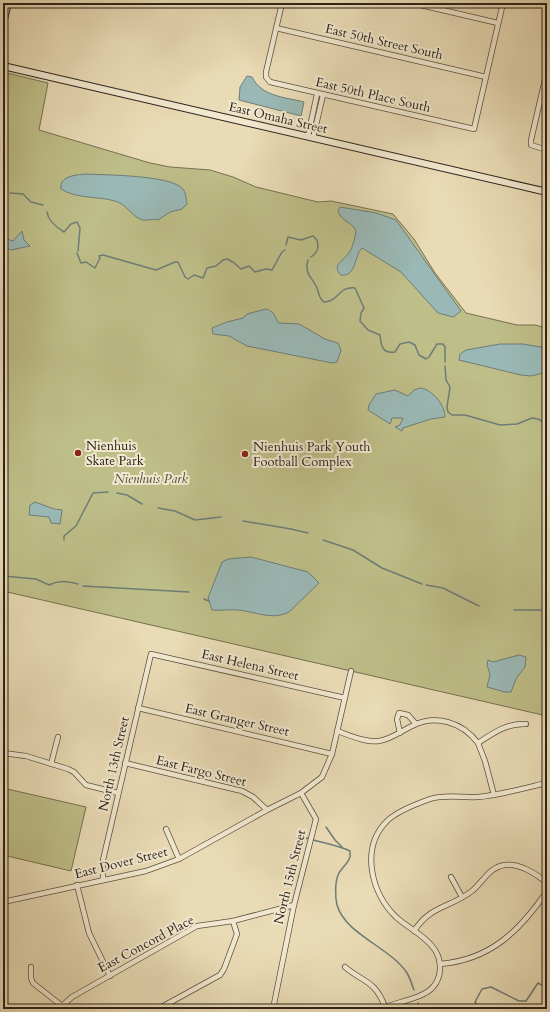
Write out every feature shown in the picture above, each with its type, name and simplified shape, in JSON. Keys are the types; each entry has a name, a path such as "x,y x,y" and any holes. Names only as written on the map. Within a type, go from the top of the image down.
{"street":[{"path":"3,23 8,3"},
{"path":"276,28 282,3"},
{"path":"412,3 498,23"},
{"path":"486,76 503,3"},
{"name":"East 50th Street South","path":"276,28 486,76"},
{"name":"East 50th Place South","path":"276,28 266,72 268,80 274,84 317,94 474,129 486,76"},
{"name":"East Omaha Street","path":"3,66 547,192"},
{"path":"547,72 544,94 531,145 547,150"},
{"path":"311,137 317,94"},
{"path":"311,137 323,95"},
{"name":"East Helena Street","path":"151,654 345,698"},
{"name":"North 13th Street","path":"103,880 102,864 151,654"},
{"path":"301,794 322,777 332,754 351,671"},
{"name":"East Granger Street","path":"138,708 332,754"},
{"path":"400,733 397,719 399,713 408,715 416,724"},
{"path":"337,731 377,742 388,739 416,724 436,720 449,722 462,727 478,743 485,761 494,795"},
{"path":"478,743 505,727 516,724 526,724"},
{"path":"51,764 58,737"},
{"path":"3,753 22,756 72,771 86,785 118,793"},
{"name":"East Fargo Street","path":"125,763 242,791 253,797 267,810"},
{"path":"345,967 354,974 371,983 377,989 383,1008 425,994 433,987 439,976 440,964 434,948 396,917 384,903 376,889 372,872 374,842 388,820 432,798 494,795 547,783"},
{"name":"East Dover Street","path":"3,902 146,871 179,859 267,810 301,794"},
{"name":"North 15th Street","path":"273,1009 294,904 316,819 301,794"},
{"path":"166,829 179,859"},
{"path":"414,931 426,915 462,898 482,882 491,871 497,867 507,865 526,869 547,883"},
{"path":"451,877 462,898"},
{"path":"77,885 89,933 110,976"},
{"path":"440,964 460,963 500,943 526,921 547,892"},
{"name":"East Concord Place","path":"64,1007 72,997 197,926 233,921 294,904"},
{"path":"158,1009 220,975 224,969 237,934 233,921"},
{"path":"32,967 31,978 33,983 64,1007"}],"green space":[{"name":"Nienhuis Park","path":"3,72 48,83 39,130 150,163 170,167 210,170 233,177 256,187 318,202 331,201 393,214 414,239 435,273 466,313 517,325 535,325 547,328 547,716 3,591"},
{"path":"3,788 86,807 71,871 3,855"}],"water":[{"path":"247,76 252,77 256,84 268,92 304,102 301,116 239,100 240,87"},
{"path":"85,174 122,175 166,181 176,184 183,189 187,204 182,209 170,212 158,220 144,220 137,217 119,202 108,199 80,196 61,189 61,185 65,179"},
{"path":"340,207 376,213 396,220 461,311 453,317 438,313 401,272 362,248 359,251 353,269 350,273 341,275 337,269 338,266 351,249 356,232 353,226 340,215 338,211"},
{"path":"3,225 7,228 5,235 7,239 13,241 22,231 24,240 30,246 11,250 3,246"},
{"path":"266,309 273,313 279,323 299,324 325,339 338,343 341,350 337,362 332,363 247,346 229,336 213,334 212,328 243,318 247,314"},
{"path":"500,344 523,344 547,348 547,372 531,376 521,375 459,360 460,354 466,350"},
{"path":"420,388 429,391 437,398 443,408 445,417 431,419 403,428 402,431 395,427 400,425 403,418 392,418 390,424 368,410 369,405 376,394 395,390 408,396 414,390"},
{"path":"35,502 54,509 62,510 60,524 51,523 49,517 29,515 30,505"},
{"path":"251,557 308,572 319,583 289,612 283,615 270,616 237,610 212,610 208,598 222,562 228,559"},
{"path":"519,655 526,657 525,667 516,679 511,692 505,692 487,687 490,674 487,665 488,660 493,662"}],"waterway":[{"path":"10,193 23,194 31,202 43,205"},
{"path":"47,212 55,226 64,232 71,224 77,222 80,228 78,251"},
{"path":"286,245 288,237 301,240 313,236 317,240 318,248 317,252 311,257"},
{"path":"77,253 81,263 86,262 95,268 100,258 99,256 103,255 156,270 178,262 185,277 188,279 194,275 203,278 207,268 216,266 223,260 227,259 241,269 249,266 255,272 266,269 272,270 282,252 285,250"},
{"path":"308,260 307,269 309,275 317,288 322,301 324,302 333,299 345,289 355,288 364,308 361,313 360,321 368,330 380,335 383,348 387,352 395,352 400,344 409,342 415,345 419,355 426,359 429,357 437,344 443,344 445,347 445,362"},
{"path":"445,366 446,380 450,387 447,407 448,412 452,415 465,415 500,425 517,424 532,418 538,419 547,424"},
{"path":"64,540 64,536 76,526 93,493 108,492"},
{"path":"117,493 127,495 142,504"},
{"path":"158,508 175,511 195,520 221,517"},
{"path":"243,521 308,533"},
{"path":"323,540 353,550 382,568 422,584"},
{"path":"3,576 36,579 49,585 56,582 70,582 78,584"},
{"path":"426,585 443,588 479,606"},
{"path":"83,586 189,592"},
{"path":"204,599 209,601"},
{"path":"514,610 547,610"},
{"path":"326,827 342,847"},
{"path":"297,838 300,842 307,838 341,847 350,851 350,858 338,875 336,882 337,905 342,915 358,933 400,964 407,973 414,990"},
{"path":"481,1009 475,1002 482,989 491,987 519,1001 526,1001 538,983 547,988"},
{"path":"418,1003 419,1009"},
{"path":"3,1007 8,1009"}],"place":[{"name":"Nienhuis Skate Park","path":"78,453"},
{"name":"Nienhuis Park Youth Football Complex","path":"245,454"}]}
